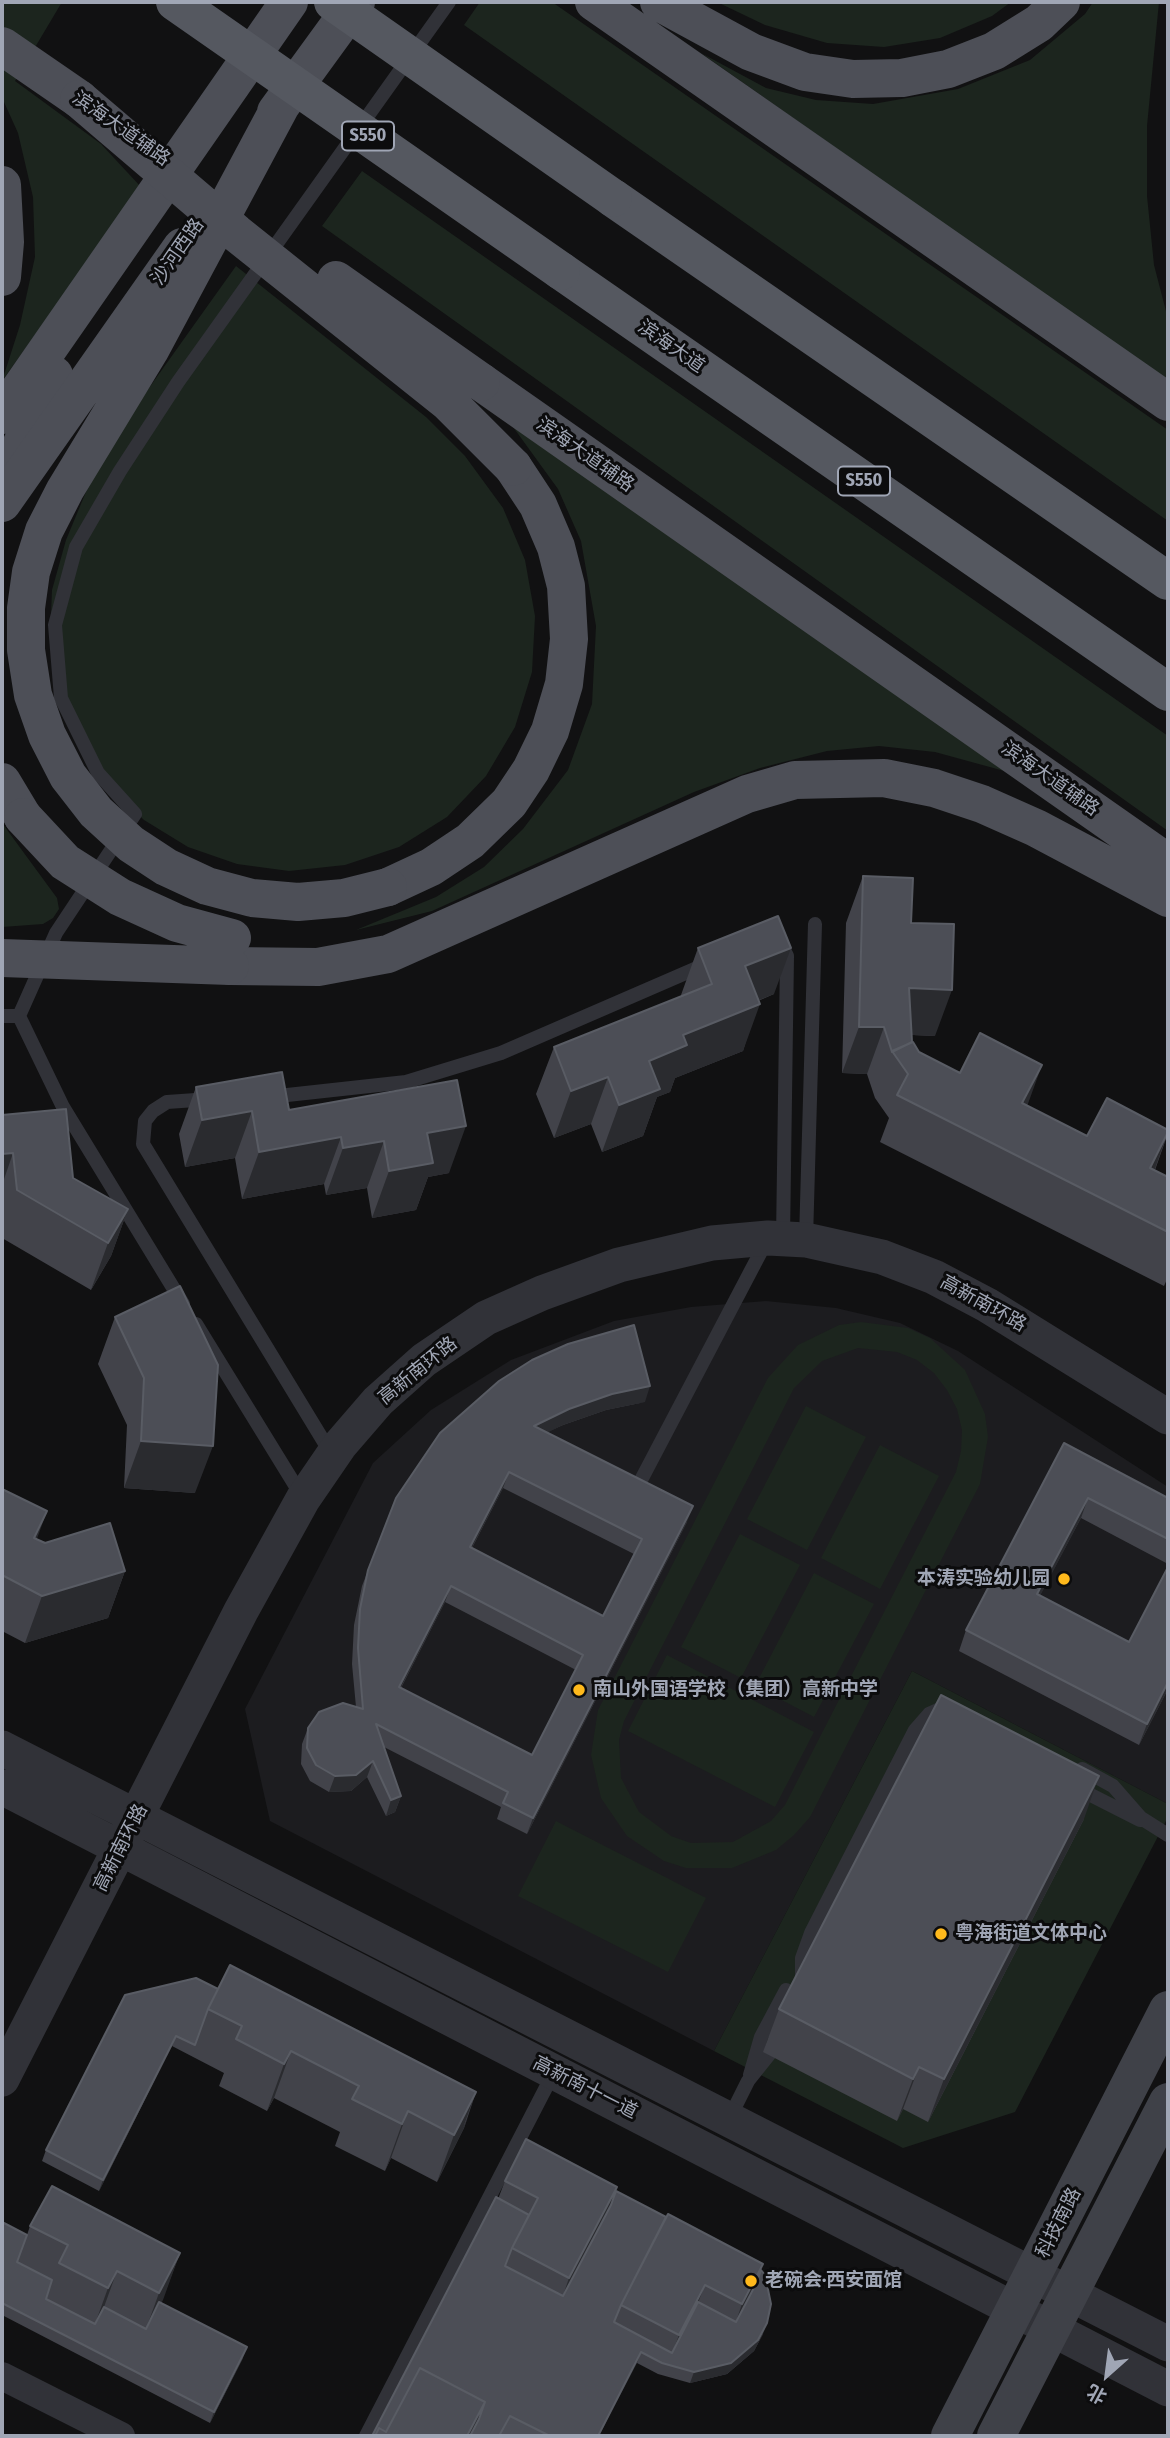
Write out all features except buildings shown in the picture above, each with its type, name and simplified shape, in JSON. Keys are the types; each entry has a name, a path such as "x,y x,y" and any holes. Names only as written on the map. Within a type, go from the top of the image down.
{"highway":[{"name":"滨海大道","path":"175,2 1168,692"},
{"path":"333,2 1168,581"}],"main road":[{"path":"2,415 289,2"},
{"name":"沙河西路","path":"2,503 356,2"},
{"path":"594,2 1168,402"},
{"path":"659,2 751,52 805,72 853,79 902,78 948,69 993,51 1039,23 1061,2"},
{"name":"滨海大道辅路","path":"2,46 1168,863"},
{"path":"79,99 236,233 449,403 513,467 538,505 555,547 565,586 569,639 564,684 551,731 531,771 509,803 470,841 431,867 388,887 344,898 298,902 252,898 218,889 166,867 131,844 96,812 68,776 47,735 37,705 26,650 26,608 32,572 44,531 65,489 150,350 280,107"},
{"path":"2,185 5,242 2,277"},
{"path":"2,486 64,355 128,237"},
{"path":"2,958 231,952 318,967 354,962 421,942 747,794 795,780 840,777 884,778 934,788 982,804 1036,828 1168,898"},
{"path":"2,782 23,817 65,862 120,897 231,952"},
{"name":"科技南路","path":"950,2436 1168,2010"},
{"path":"996,2436 1168,2102"}],"street":[{"name":"高新南环路","path":"2,2078 253,1589 303,1499 332,1456 378,1401 424,1360 486,1318 542,1293 619,1265 712,1243 786,1239 882,1257 934,1277 999,1311 1168,1418"},
{"name":"高新南十一道","path":"2,1748 1168,2344"},
{"name":"高新南十一道","path":"2,1787 1168,2389"},
{"path":"2,2376 121,2436"}],"lane":[{"path":"303,1499 63,1107 19,1016 55,933 135,814 98,773 61,698 55,625 76,547 177,382 449,2"},
{"path":"640,1482 786,1239 815,924"},
{"path":"768,939 777,940 784,947 787,956 786,1239"},
{"path":"257,1097 298,1096 418,1078 501,1053 719,958"},
{"path":"2,1016 19,1016"},
{"path":"230,1098 167,1102 153,1111 145,1122 144,1144 332,1456"},
{"path":"800,2000 805,1945 915,1730 937,1709 957,1706 968,1709"},
{"path":"1065,1760 1113,1786 1151,1826"},
{"path":"1060,1779 1168,1835"},
{"path":"729,2119 748,2081 761,2037 786,1990"},
{"path":"748,2081 791,2024"},
{"path":"366,2436 554,2072"}],"shaded area":[{"path":"2,2 62,2 15,81 101,144 141,187 2,381 20,325 35,257 33,197 18,133 4,102 2,104"},
{"path":"480,2 552,2 1168,430 1168,521 464,25"},
{"path":"717,2 1011,2 992,16 940,38 884,47 827,43 765,25"},
{"path":"1093,2 1159,2 1147,126 1147,196 1154,265 1168,319 1168,382 701,53 766,88 816,100 873,104 958,89 1030,60 1085,14"},
{"path":"362,171 1168,736 1168,831 322,226"},
{"path":"236,266 426,417 465,456 503,508 525,560 535,616 532,672 515,727 486,776 447,817 399,847 345,865 289,871 237,864 188,847 144,820 106,784 77,741 50,641 52,590 66,540 88,487 119,430"},
{"path":"508,420 1008,772 935,752 879,746 827,751 760,768 694,792 432,911 356,930 436,897 484,867 523,829 568,770 592,704 596,626 581,541 558,489"},
{"path":"2,823 57,898 59,909 53,918 43,924 2,927"},
{"name":"南山外国语学校（集团）高新中学","path":"766,1301 836,1308 900,1323 958,1351 1168,1487 1168,1804 912,1671 714,2051 270,1821 245,1709 373,1463 431,1410 511,1360 614,1321 691,1307"},
{"path":"861,1322 908,1328 930,1338 965,1370 985,1414 988,1437 980,1484 810,1817 776,1850 732,1868 686,1868 664,1861 627,1836 601,1798 591,1755 598,1710 768,1378 798,1345 839,1325","holes":["858,1348 897,1352 917,1360 934,1373 957,1409 962,1430 956,1472 785,1805 771,1821 733,1842 691,1843 671,1836 639,1812 621,1778 619,1740 624,1721 794,1388 822,1361"]},
{"path":"806,1406 866,1437 807,1550 747,1519"},
{"path":"880,1445 939,1476 880,1589 821,1558"},
{"path":"740,1534 800,1565 741,1678 681,1647"},
{"path":"814,1573 874,1604 814,1717 755,1686"},
{"path":"667,1655 814,1732 775,1807 628,1731"},
{"name":"粤海街道文体中心","path":"912,1671 1168,1804 1168,1817 1015,2112 903,2148 714,2051"},
{"path":"556,1821 706,1898 668,1972 518,1896"}],"place":[{"name":"本涛实验幼儿园","path":"1064,1579"},
{"name":"南山外国语学校（集团）高新中学","path":"579,1690"},
{"name":"粤海街道文体中心","path":"941,1934"},
{"name":"老碗会·西安面馆","path":"751,2281"}]}
